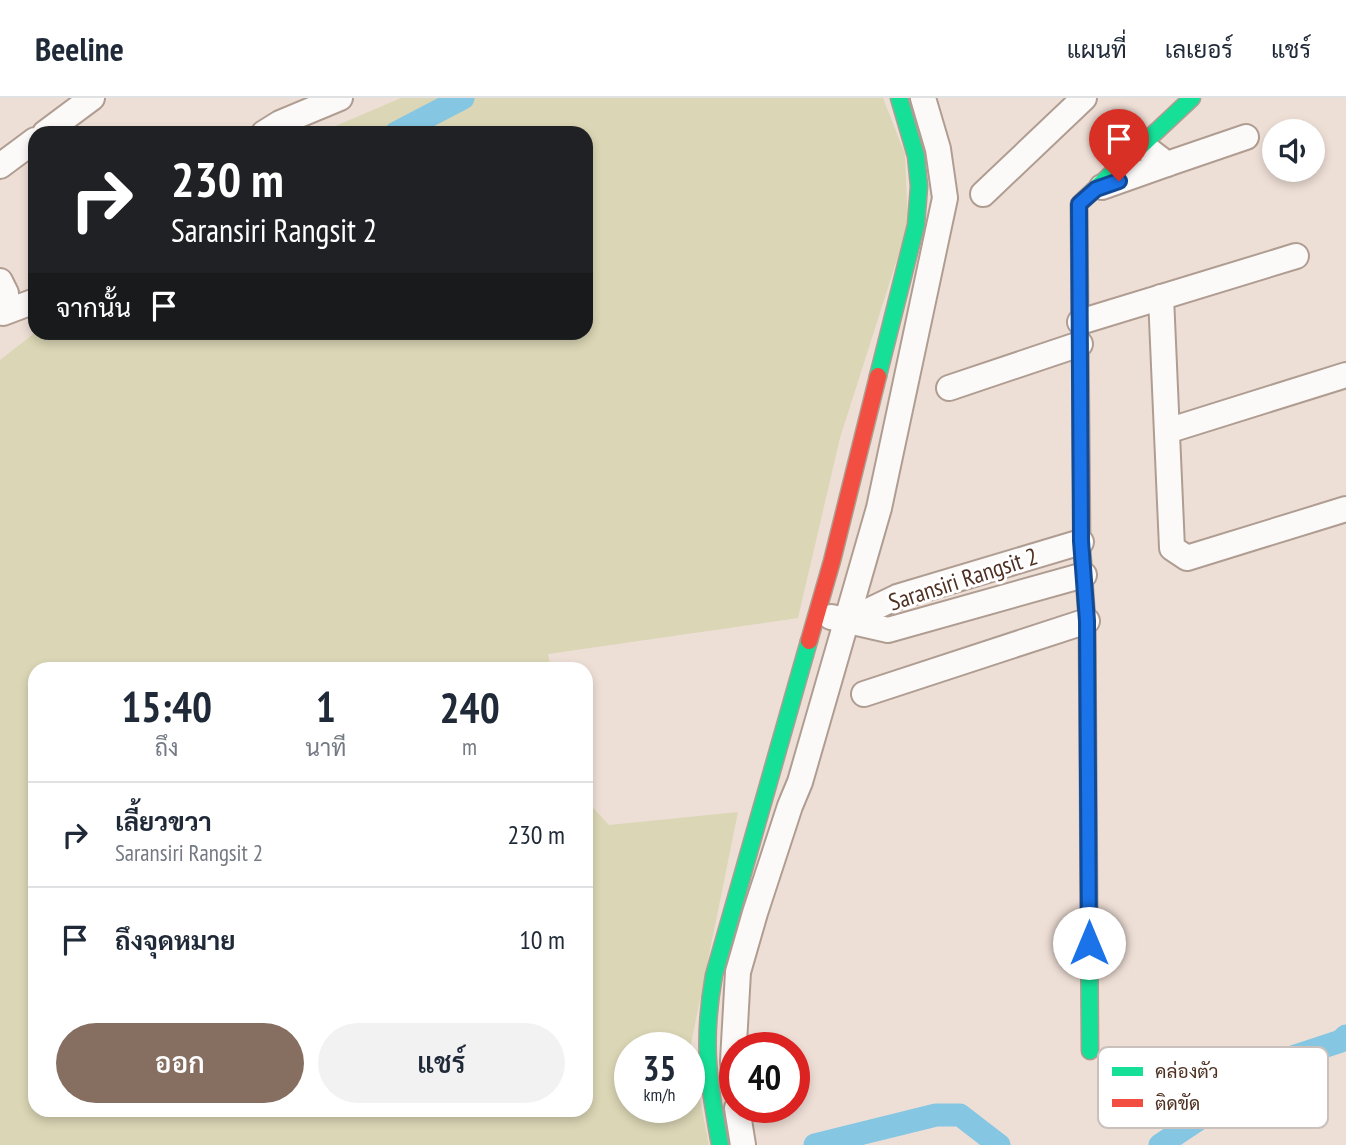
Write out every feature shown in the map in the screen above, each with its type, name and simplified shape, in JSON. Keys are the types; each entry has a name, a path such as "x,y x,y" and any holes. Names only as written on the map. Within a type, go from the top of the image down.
{"street":[{"path":"54,126 92,98"},
{"path":"274,126 340,98"},
{"path":"983,194 1084,98"},
{"path":"1090,1051 1087,621 1081,541 1079,204 1192,98"},
{"path":"720,1145 707,1059 708,1009 714,975 816,614 916,225 919,186 916,156 902,109 928,101 945,198 879,508 800,782 755,913 738,972 735,1032"},
{"path":"1096,189 1246,137"},
{"path":"0,166 28,145"},
{"path":"1142,145 1167,164"},
{"path":"949,388 1161,297 1296,256"},
{"path":"0,281 6,293 3,313 28,304"},
{"path":"1161,297 1172,548 1187,558 1346,509"},
{"path":"1167,431 1346,375"},
{"path":"862,440 893,446"},
{"name":"Saransiri Rangsit 2","path":"847,621 897,597 1081,541"},
{"name":"Saransiri Rangsit 2","path":"816,614 888,630 1084,575"},
{"path":"864,694 1087,621"},
{"path":"767,783 800,782"},
{"path":"739,1123 743,1145"}],"shaded area":[{"path":"401,98 883,98 905,154 908,225 840,438 798,618 548,654 550,662 28,662 28,1117 593,1117 593,808 609,825 738,812 693,1032 614,1032 614,1123 705,1123 709,1145 0,1145 0,360 28,338 593,340 593,126 335,126"}],"waterway":[{"path":"409,126 463,98"},
{"path":"1323,1047 1341,1041 1346,1036"},
{"path":"815,1145 936,1115 960,1115 999,1145"},
{"path":"1160,1145 1186,1128"}],"traffic: fast":[{"path":"878,376 916,225 919,186 916,156 899,98"},
{"path":"1080,328 1079,204 1192,98"},
{"path":"1082,549 1087,621 1090,1051"},
{"path":"720,1145 712,1100 707,1041 714,975 809,641"}],"traffic: jam":[{"path":"1080,328 1082,549"},
{"path":"809,641 878,376"}],"route":[{"path":"1089,943 1087,621 1081,541 1079,204 1096,189 1119,181"}]}
